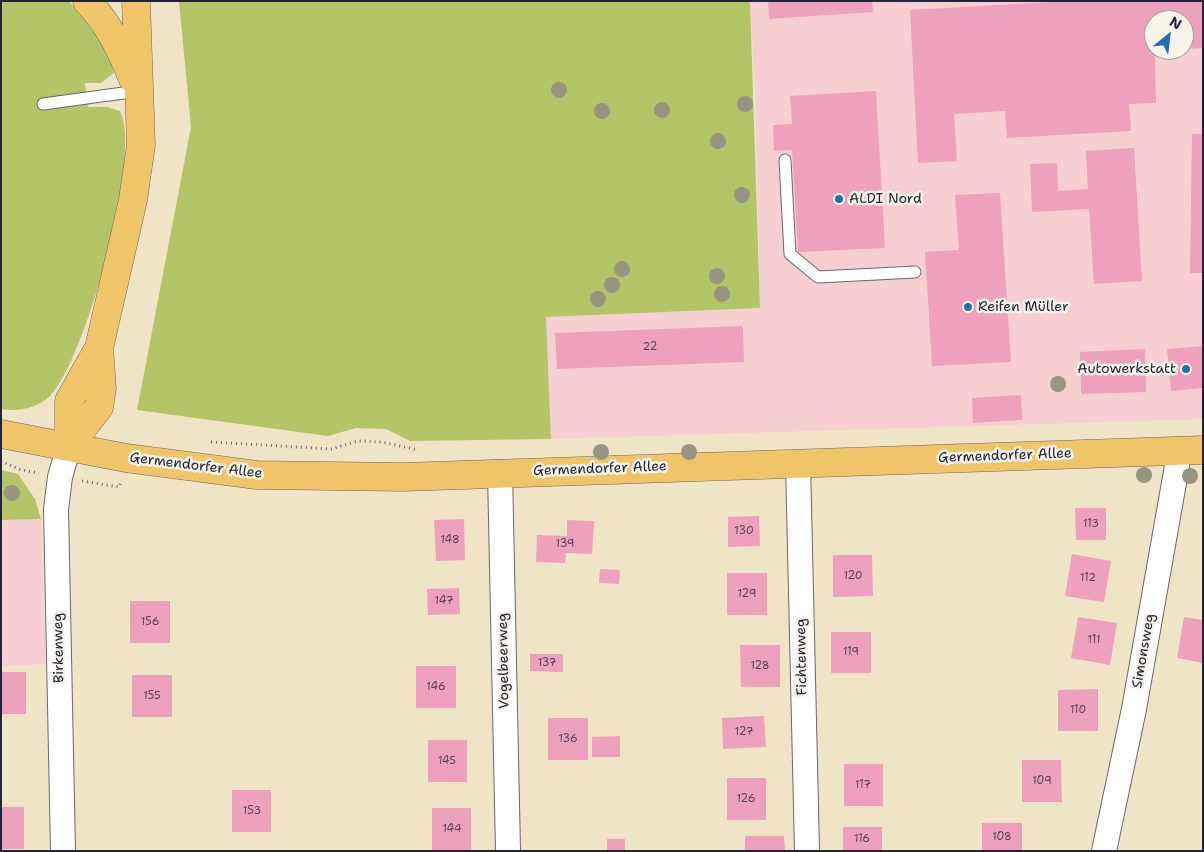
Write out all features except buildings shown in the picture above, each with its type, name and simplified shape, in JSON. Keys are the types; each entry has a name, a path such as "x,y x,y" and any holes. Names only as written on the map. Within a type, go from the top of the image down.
{"main road":[{"path":"87,1 107,24 119,45 138,91"},
{"path":"69,446 69,400 99,348 132,200 141,145 136,1"},
{"name":"Germendorfer Allee","path":"1,434 126,458 257,475 402,477 500,472 1190,450"}],"street":[{"name":"Birkenweg","path":"63,851 56,510 60,477 69,446"},
{"name":"Simonsweg","path":"1104,851 1134,709 1178,466 1190,450"},
{"name":"Fichtenweg","path":"798,463 807,851"},
{"name":"Vogelbeerweg","path":"500,472 508,851"}],"lane":[{"path":"43,104 138,91"},
{"path":"785,160 790,254 818,277 915,272"}],"path":[{"path":"1,461 21,470 60,477"}],"shaded area":[{"path":"750,1 1203,1 1203,419 551,439 546,317 760,308 755,87"},
{"path":"41,519 46,664 1,666 1,520"}],"green space":[{"path":"1,1 70,2 102,44 114,73 101,83 85,83 88,107 107,107 120,111 125,134 124,169 117,211 94,302 79,342 64,375 50,396 40,404 14,410 1,409"},
{"path":"179,1 750,1 760,308 546,317 551,439 410,441 386,429 356,428 328,436 137,410 191,127"},
{"path":"1,470 18,474 35,499 41,519 1,520"}],"place":[{"name":"ALDI Nord","path":"839,199"},
{"name":"Reifen Müller","path":"968,307"},
{"name":"Autowerkstatt","path":"1186,369"}]}
